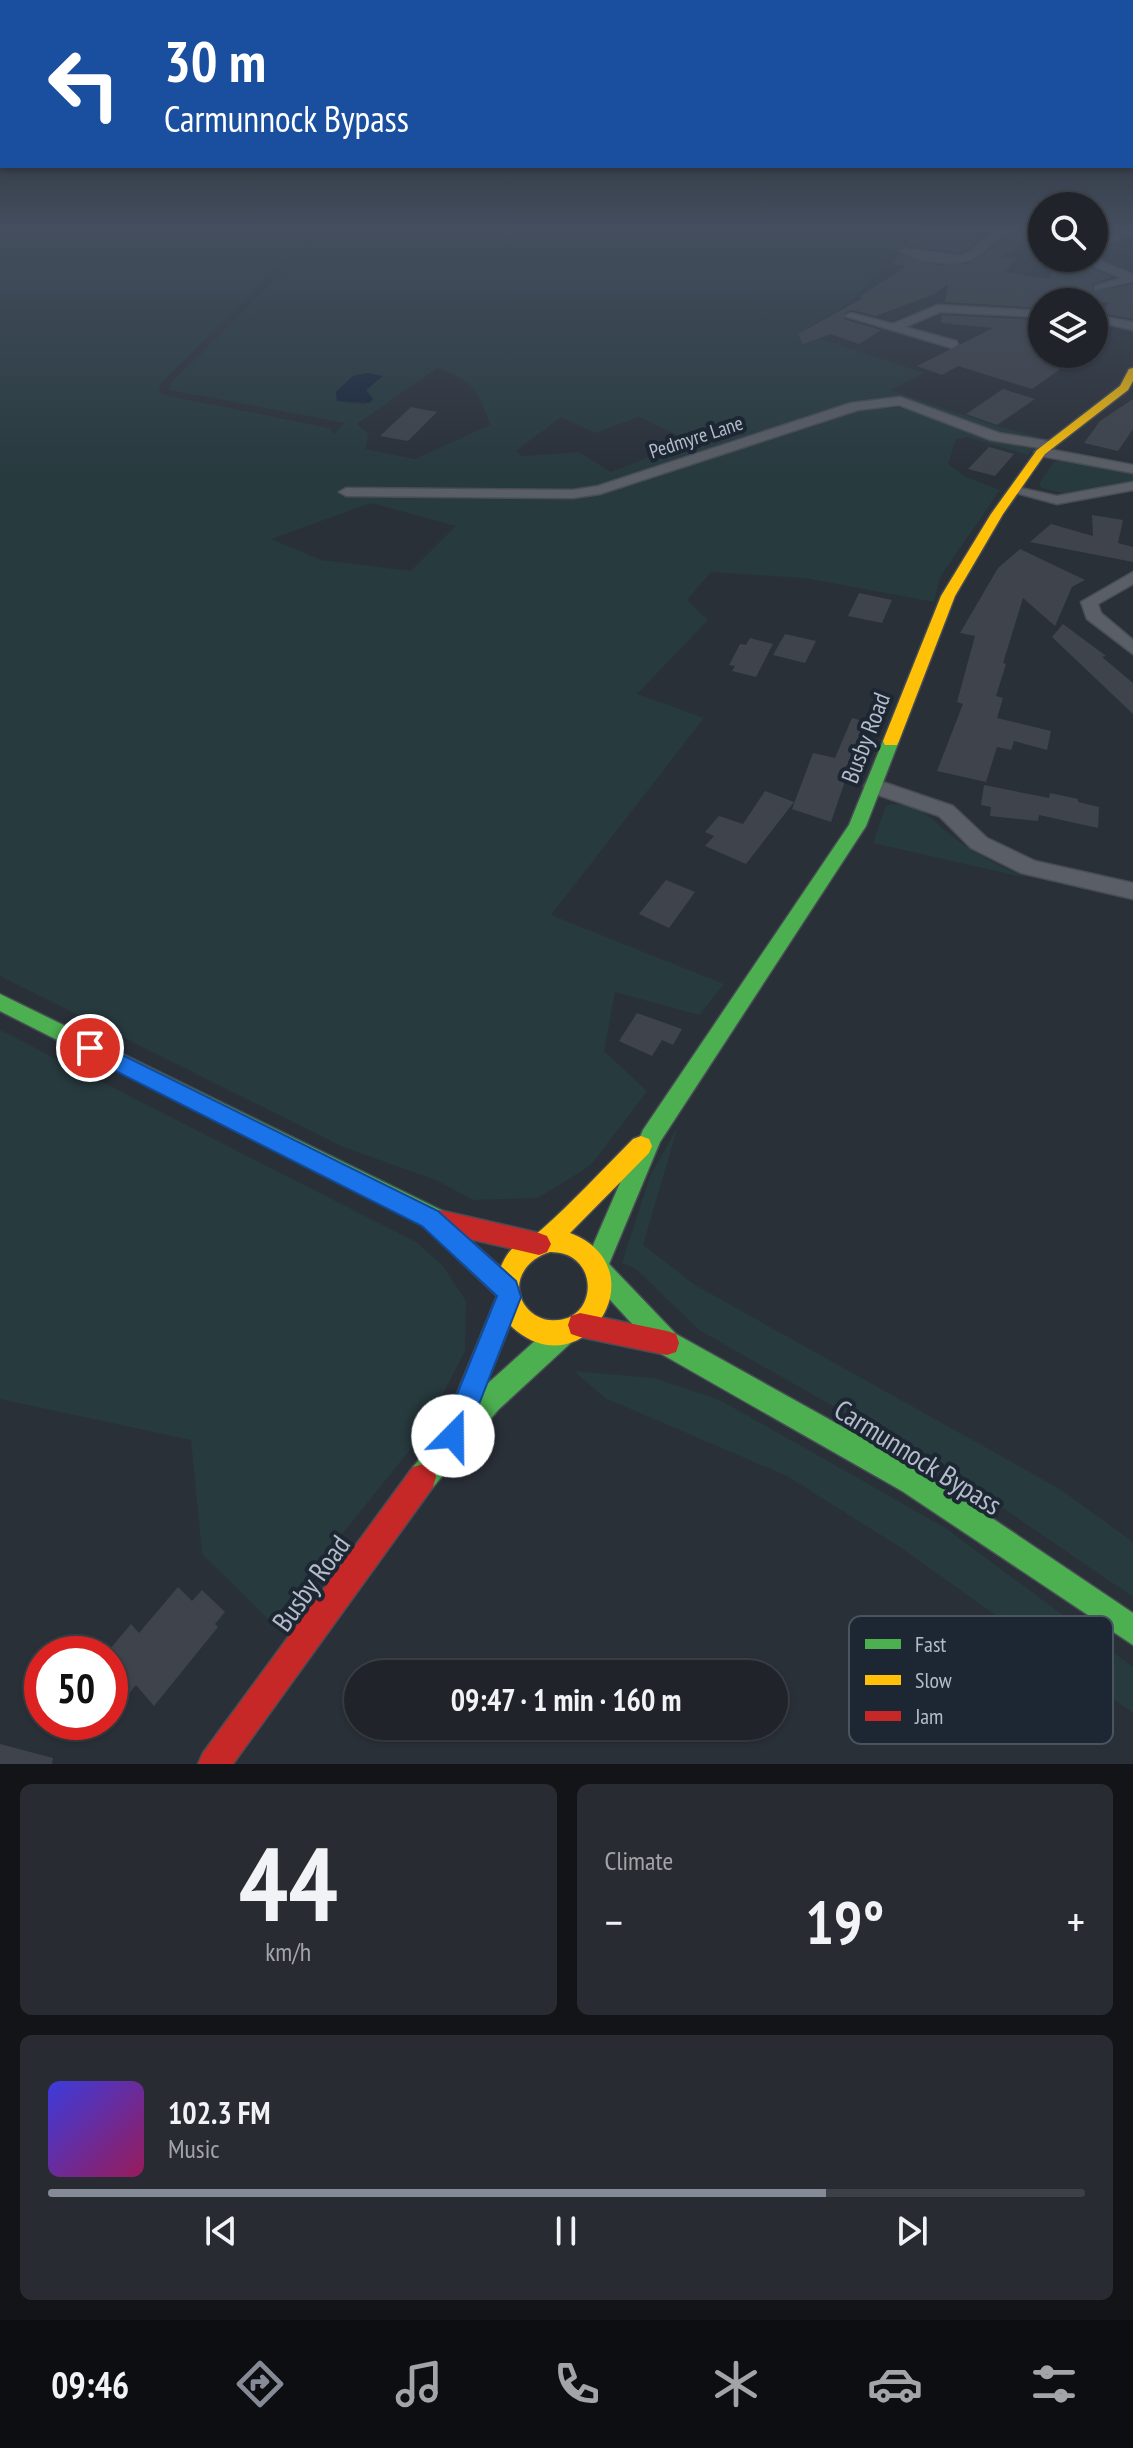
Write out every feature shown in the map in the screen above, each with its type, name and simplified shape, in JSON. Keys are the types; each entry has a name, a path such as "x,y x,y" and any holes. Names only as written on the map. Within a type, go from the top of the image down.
{"main road":[{"name":"Busby Road","path":"597,1269 651,1137 857,826 948,596 997,514 1045,448 1124,388 1133,371"},
{"path":"0,1002 430,1219 542,1244 568,1243 581,1249 597,1269 599,1300 572,1328 548,1332 532,1327 519,1318 508,1293 430,1219"},
{"name":"Busby Road","path":"542,1244 651,1137"},
{"path":"508,1293 516,1260 542,1244"},
{"name":"Carmunnock Bypass","path":"597,1269 667,1343 912,1481 1112,1616"},
{"name":"Busby Road","path":"453,1436 508,1293"},
{"name":"Busby Road","path":"214,1764 453,1436 516,1372 572,1328"},
{"name":"Carmunnock Bypass","path":"572,1328 667,1343"},
{"name":"Carmunnock Bypass","path":"1113,1617 1133,1630"}],"street":[{"path":"896,327 926,311"},
{"path":"996,311 1028,313"},
{"path":"851,316 952,344"},
{"path":"1108,321 1133,326"},
{"name":"Pedmyre Lane","path":"346,492 573,494 600,490 843,410 900,401 996,437 1133,469"},
{"path":"1016,491 1057,500 1132,486"},
{"path":"1133,577 1089,602 1093,615 1133,649"},
{"path":"874,786 928,802 946,811 979,843 1029,868 1133,891"}],"green space":[{"path":"0,311 234,311 160,384 159,391 163,395 329,428 334,434 345,423 170,390 171,383 243,311 834,311 805,329 824,340 924,373 890,390 1043,438 992,432 907,400 867,407 916,409 1036,446 1028,455 967,437 956,439 948,464 966,477 1000,490 940,577 934,602 805,578 711,572 687,600 708,620 637,694 704,718 551,915 724,984 699,1015 615,992 604,1051 647,1091 591,1165 538,1198 473,1200 436,1180 343,1147 0,976","holes":["437,368 473,388 490,425 415,459 365,449 369,434 357,424","353,376 382,377 366,390 365,405 337,401 336,392","561,417 595,433 639,417 690,441 611,472 579,452 522,456 516,451","371,503 456,526 411,571 321,560 271,539"]},
{"path":"1060,460 1133,472 1133,482 1067,494 1042,488 1039,484 1053,463"},
{"path":"891,804 922,812 968,847 1027,878 873,843 886,806"},
{"path":"0,1030 416,1242 443,1266 466,1301 465,1351 422,1435 271,1622 202,1554 191,1440 0,1399"},
{"path":"678,1126 643,1245 695,1285 1060,1489 1133,1542 1133,1597 959,1478 699,1330 636,1269 622,1263 650,1176"},
{"path":"574,1371 654,1378 720,1400 944,1527 1064,1616 997,1616 900,1547 787,1476 605,1398"},
{"path":"1113,1652 1133,1667 1133,1713 1113,1699"}],"water":[{"path":"367,373 383,376 366,390 373,399 370,403 337,401 336,392 353,376"}],"building":[{"path":"839,311 848,311 844,313 844,319 881,330 859,344 830,334 803,344 798,334"},
{"path":"857,311 888,311 876,316"},
{"path":"1108,311 1133,311 1133,319 1108,314"},
{"path":"942,315 1028,319 1028,368 1062,368 1032,389 958,366 942,375 917,366 993,328 941,323"},
{"path":"1003,389 1035,399 997,425 966,414"},
{"path":"1133,399 1133,429 1118,451 1084,443 1100,421"},
{"path":"411,407 437,412 408,441 380,436"},
{"path":"989,447 1014,454 995,476 968,469"},
{"path":"1092,515 1123,520 1118,543 1133,547 1133,562 1030,542 1051,524 1093,536"},
{"path":"1020,549 1085,580 1072,587 1055,626 1023,598 1003,663 1006,664 996,696 1003,698 997,718 1051,731 1047,750 1014,741 1011,750 997,747 986,782 937,771 963,704 957,702 975,636 960,633 998,568"},
{"path":"859,593 892,600 882,623 848,616"},
{"path":"1063,624 1106,656 1102,657 1133,683 1133,714 1052,637"},
{"path":"785,634 816,641 805,663 773,655"},
{"path":"750,638 773,644 756,677 732,671 735,666 729,665 740,644 746,645"},
{"path":"852,718 875,724 864,748 857,746 831,822 792,809 813,753 835,758"},
{"path":"984,785 1049,798 1050,793 1078,799 1078,802 1099,807 1098,828 1039,815 1038,821 990,816 991,807 981,805"},
{"path":"765,791 794,802 746,864 705,846 714,836 705,832 719,816 743,824"},
{"path":"666,880 695,892 669,928 639,914"},
{"path":"637,1013 682,1029 673,1045 662,1040 652,1056 619,1041"},
{"path":"178,1587 192,1601 202,1590 225,1612 215,1624 218,1627 154,1706 136,1685 128,1695 128,1636 121,1636 131,1624 139,1633"},
{"path":"0,1744 53,1758 52,1764 0,1764"}],"traffic: fast":[{"path":"596,1266 651,1137 857,826 891,741"},
{"path":"0,1002 439,1221"},
{"path":"431,1220 507,1289"},
{"path":"599,1271 667,1343 912,1481 1112,1616"},
{"path":"458,1423 509,1297"},
{"path":"423,1477 490,1400 565,1331"},
{"path":"1113,1617 1133,1630"}],"traffic: slow":[{"path":"891,741 948,596 997,514 1041,452 1124,388 1133,371"},
{"path":"544,1243 641,1146"},
{"path":"554,1241 580,1249 592,1261 600,1287 592,1313 580,1325 554,1333 528,1325 516,1313 508,1287 516,1261 528,1249 554,1241"}],"traffic: jam":[{"path":"439,1221 539,1244"},
{"path":"580,1325 667,1343"},
{"path":"214,1764 423,1477"}],"route":[{"path":"90,1048 430,1219 507,1289 509,1297 453,1436"}]}
